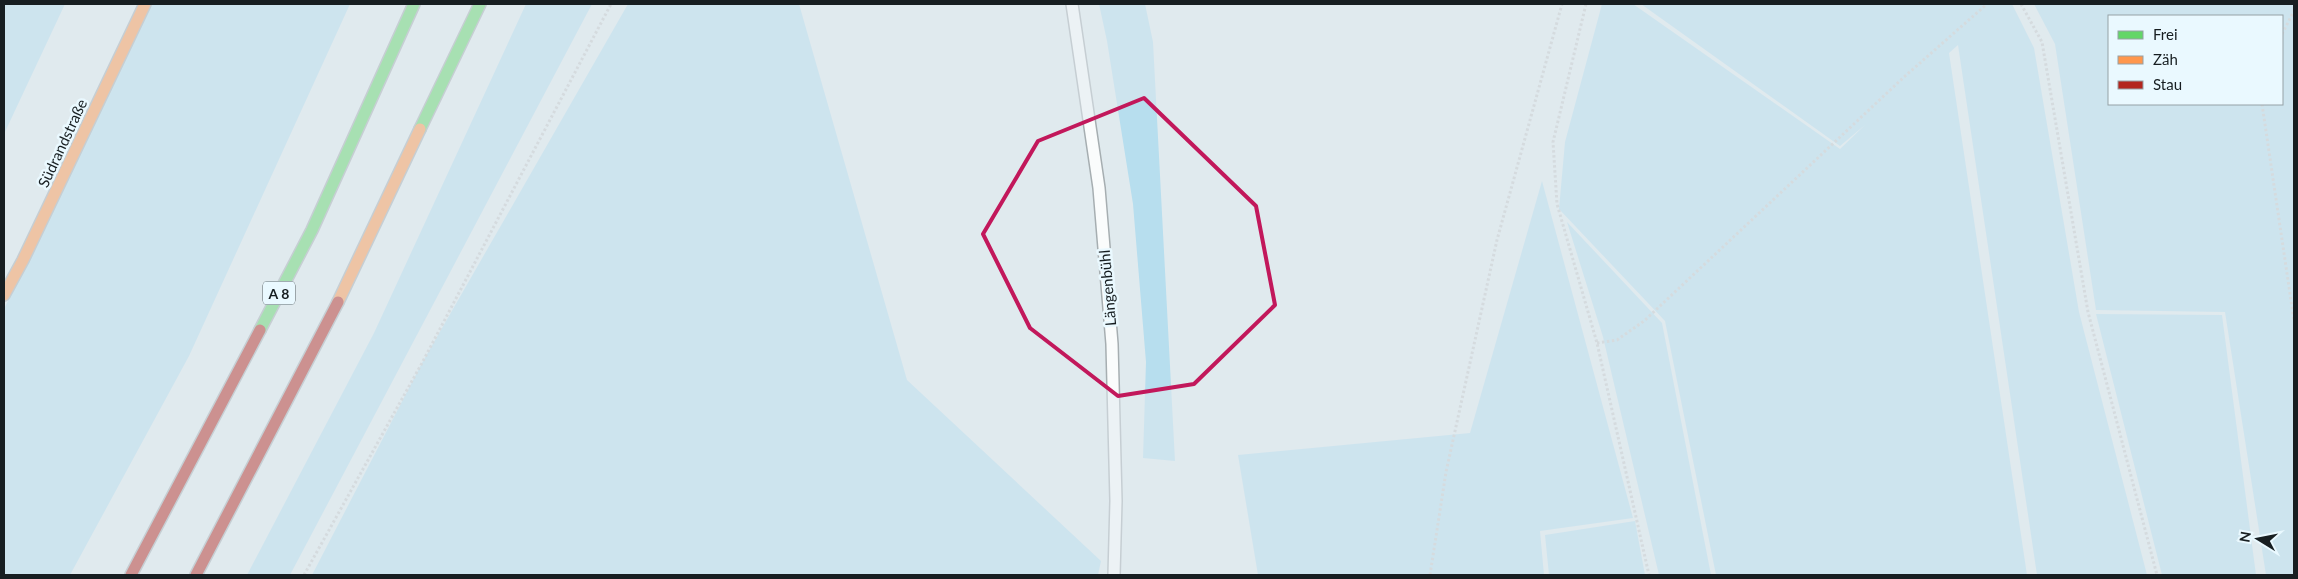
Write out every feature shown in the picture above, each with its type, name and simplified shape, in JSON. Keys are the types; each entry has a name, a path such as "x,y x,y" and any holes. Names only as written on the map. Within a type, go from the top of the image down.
{"main road":[{"name":"Südrandstraße","path":"4,295 23,260 145,4"},
{"name":"A 8","path":"131,575 171,502 312,230 414,4"},
{"path":"196,575 337,305 480,4"}],"lane":[{"name":"Längenbühl","path":"1072,4 1099,188 1112,344 1116,501 1114,575"}],"path":[{"path":"304,575 422,362 611,4"},
{"path":"1430,575 1446,472 1497,240 1562,4"},
{"path":"1586,4 1553,142 1557,204 1596,343 1649,575"},
{"path":"1596,343 1617,340 1644,321 1904,77 1987,4"},
{"path":"2021,4 2042,42 2088,312 2157,575"},
{"path":"2283,32 2294,11"},
{"path":"2262,105 2294,321"}],"highlighted area":[{"path":"1144,98 1256,206 1275,305 1194,384 1118,396 1030,328 983,234 1038,141"}],"shaded area":[{"path":"4,4 65,4 4,134"},
{"path":"152,4 350,4 189,356 70,575 4,575 4,309"},
{"path":"526,4 592,4 290,575 247,575 374,333"},
{"path":"628,4 799,4 907,380 1101,561 1098,575 312,575 422,363"},
{"path":"1099,4 1145,4 1153,42 1175,461 1143,458 1146,362 1133,204 1107,41"},
{"path":"1602,4 1633,4 1840,149 1865,125 1840,146 1641,4 2012,4 2034,48 2079,312 2147,575 2037,575 1958,45 1949,53 2027,575 1716,575 1665,321 1559,209 1565,142"},
{"path":"2034,4 2294,4 2294,575 2266,575 2225,312 2096,310 2055,44"},
{"path":"1542,181 1633,518 1540,531 1544,575 1258,575 1238,455 1470,433"},
{"path":"1567,222 1662,323 1711,575 1659,575 1603,337"},
{"path":"2096,314 2222,315 2256,575 2162,575"},
{"path":"1635,521 1645,575 1549,575 1545,535"}],"traffic: fast":[{"path":"260,330 312,230 414,4"},
{"path":"420,129 480,4"}],"traffic: slow":[{"path":"4,295 23,260 145,4"},
{"path":"338,302 420,129"}],"traffic: jam":[{"path":"196,575 338,302"},
{"path":"131,575 260,330"}]}
